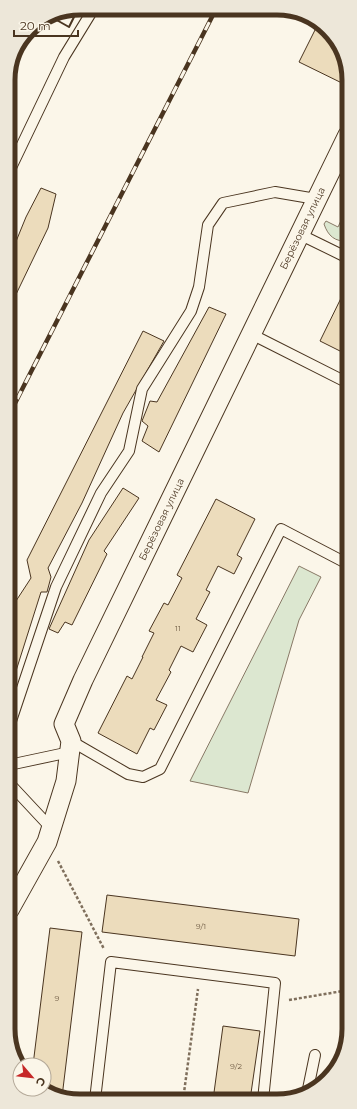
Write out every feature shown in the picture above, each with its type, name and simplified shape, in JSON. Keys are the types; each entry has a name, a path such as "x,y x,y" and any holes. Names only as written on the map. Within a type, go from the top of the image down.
{"street":[{"name":"Берёзовая улица","path":"15,899 49,835 66,781 70,747 64,724 83,680 342,148"}],"lane":[{"path":"15,159 64,57 90,15"},
{"path":"15,709 56,587 101,493 129,451 142,389 191,311 199,287 208,224 223,203 275,192 316,199"},
{"path":"299,234 342,255"},
{"path":"251,334 342,380"},
{"path":"15,763 70,747 128,774 143,777 160,769 281,529 342,561"},
{"path":"15,791 49,835"},
{"path":"96,1094 111,962 275,983 264,1094"},
{"path":"309,1085 315,1055"}],"path":[{"path":"49,835 91,925 111,962"},
{"path":"184,1094 200,973"},
{"path":"273,1003 342,991"}],"green space":[{"path":"342,219 342,241 330,235 324,224 326,221 338,227"},
{"path":"299,566 321,577 299,620 248,793 190,781"}],"building":[{"path":"316,29 323,34 339,59 342,83 299,62"},
{"path":"41,188 56,194 48,228 15,296 15,244 26,217"},
{"path":"342,296 342,352 320,341"},
{"path":"209,307 226,314 159,452 142,441 148,426 142,421 150,401 157,402"},
{"path":"143,331 164,341 123,413 82,503 48,568 51,577 47,592 41,592 15,674 15,602 31,578 27,560"},
{"path":"123,488 139,498 104,551 107,554 72,625 65,622 58,633 49,629 89,540"},
{"path":"216,499 255,519 237,555 242,558 234,574 218,566 206,590 210,592 196,619 207,625 193,652 181,646 169,670 171,672 156,700 167,705 154,730 150,728 137,754 98,733 127,676 132,679 154,633 149,631 164,603 168,605 182,578 177,575"},
{"path":"107,895 299,919 295,956 102,932"},
{"path":"50,928 82,932 63,1091 52,1087 52,1057 34,1057"},
{"path":"223,1026 260,1031 251,1094 214,1094"}],"railway":[{"path":"15,403 213,15"}],"wall":[{"path":"56,20 69,27 75,15"}]}
